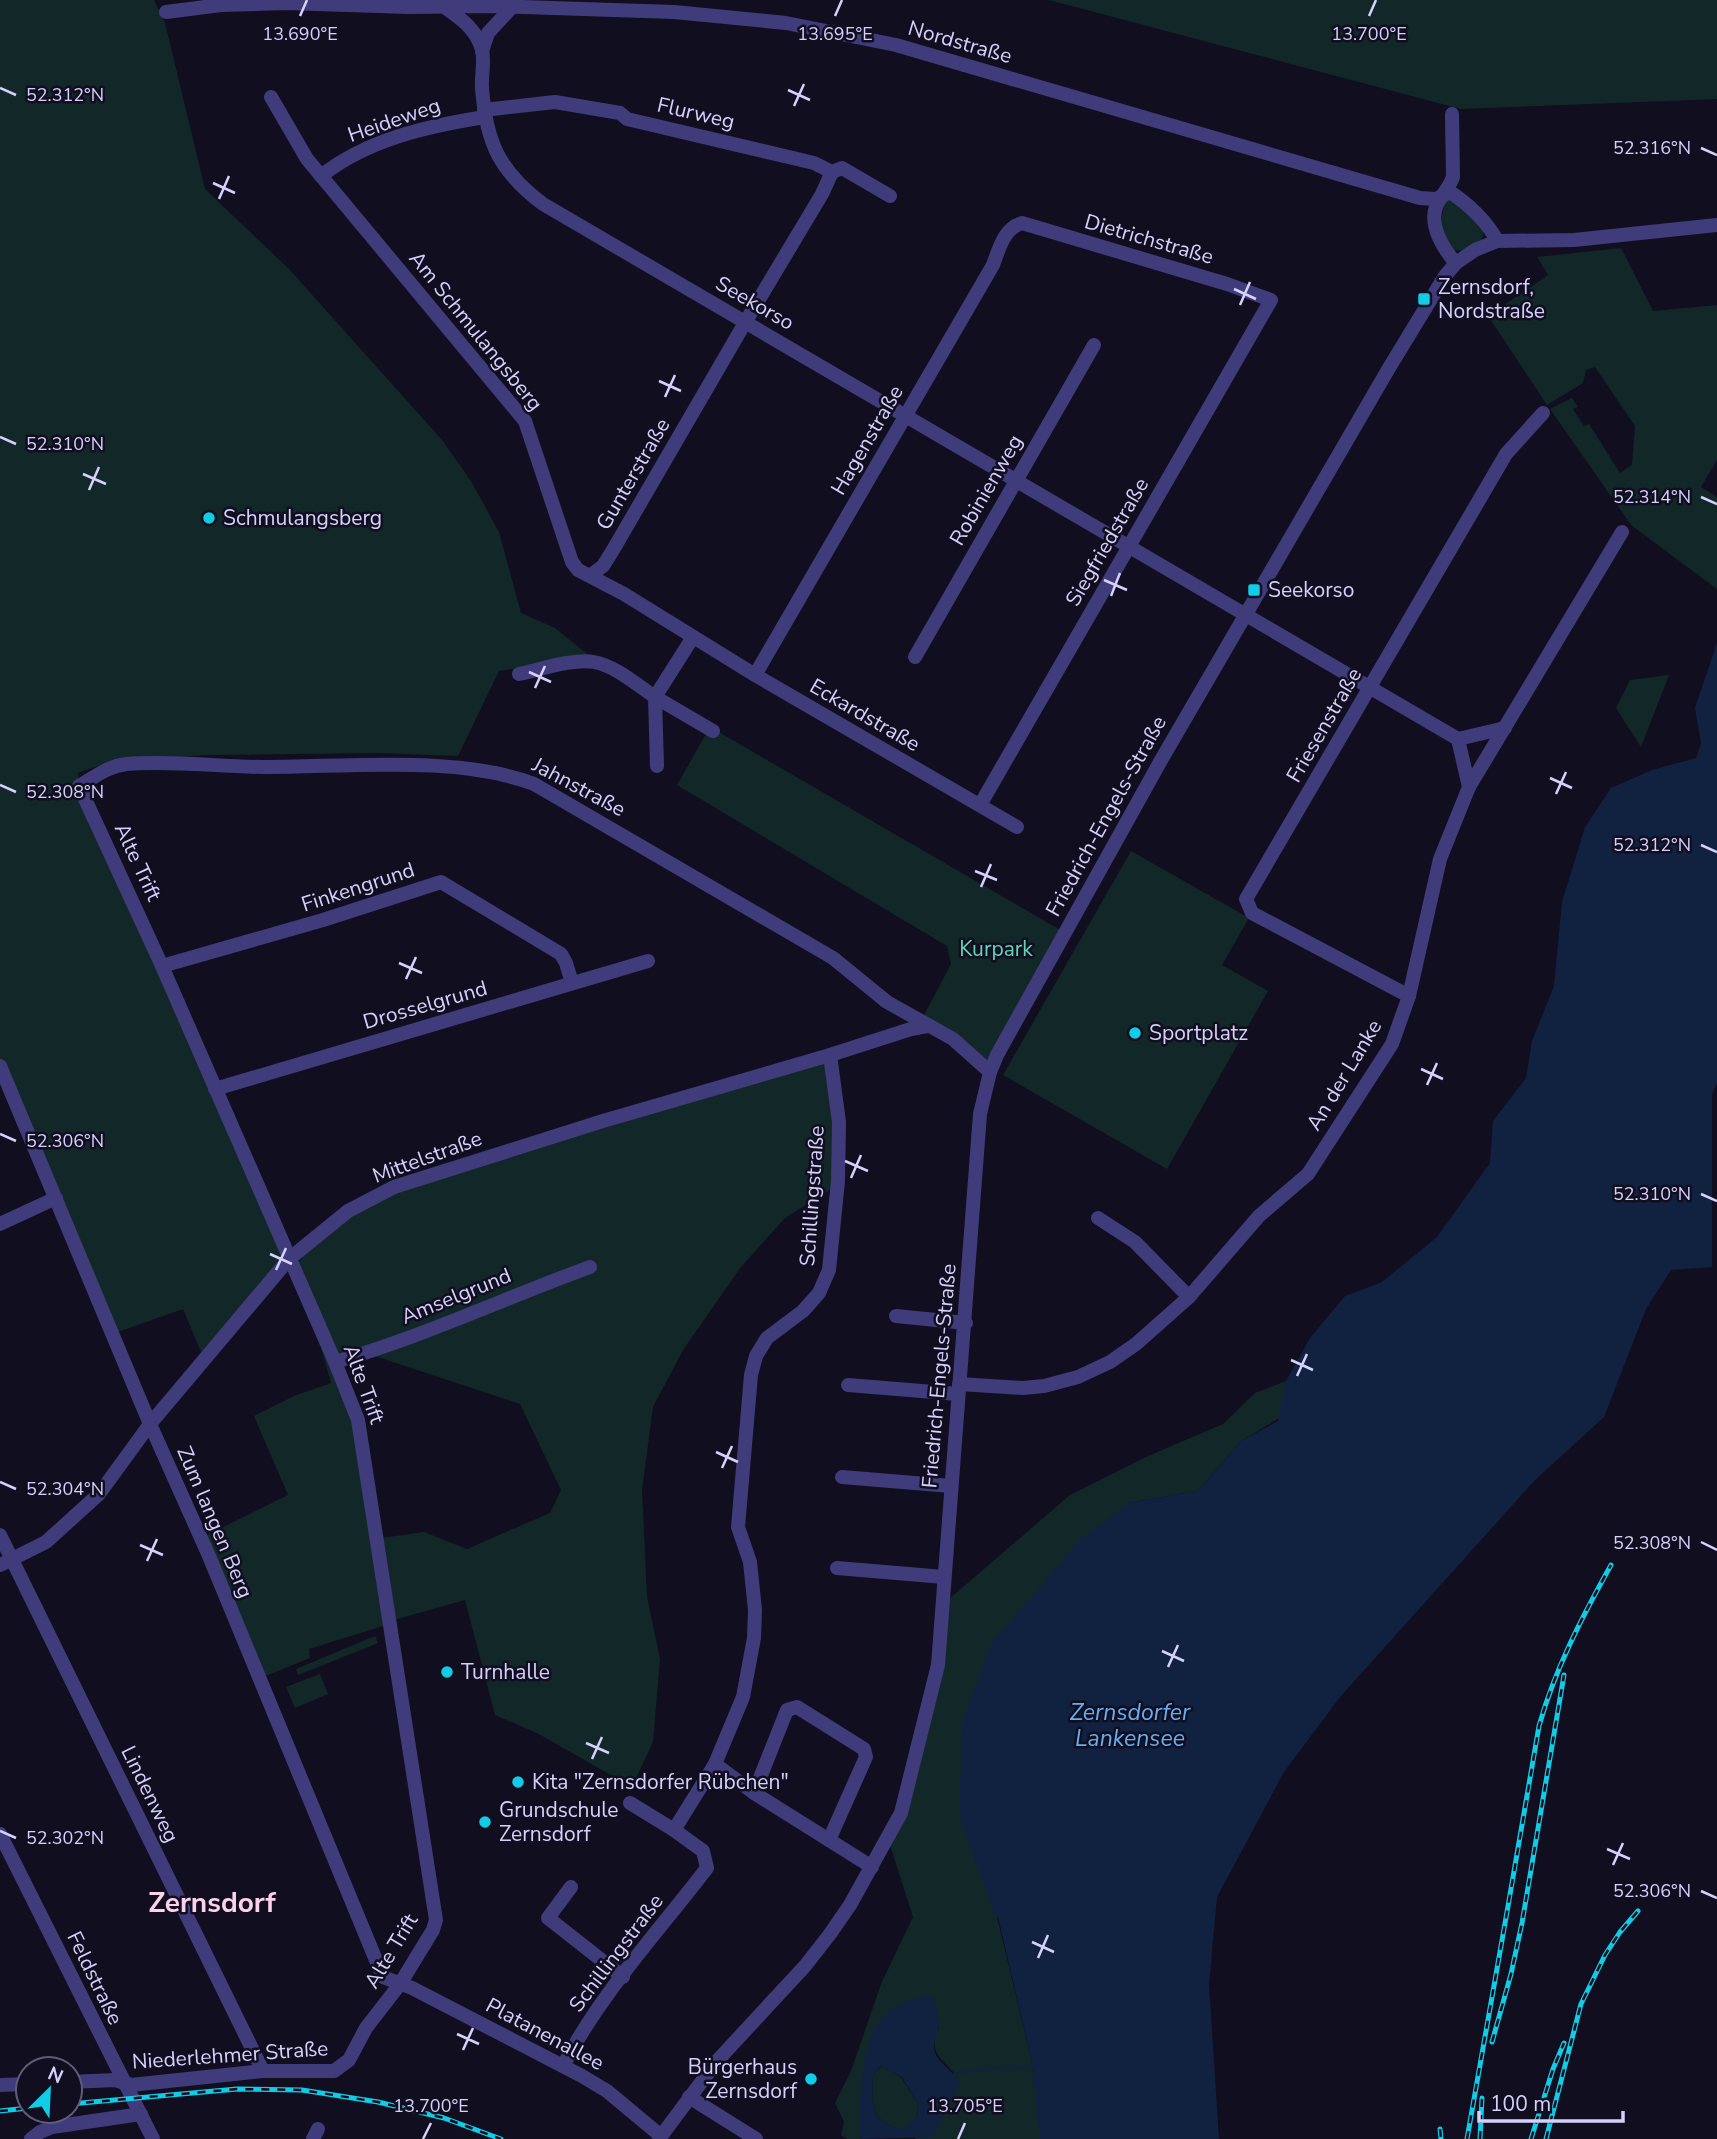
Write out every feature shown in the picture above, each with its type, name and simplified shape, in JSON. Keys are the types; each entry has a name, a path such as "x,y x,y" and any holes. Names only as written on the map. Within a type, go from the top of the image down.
{"street":[{"name":"Nordstraße","path":"166,12 221,5 286,3 409,7 442,5 674,12 773,22 897,45 1420,198 1436,198 1450,192 1462,199 1492,231 1497,241"},
{"name":"Seekorso","path":"442,5 461,18 474,33 482,51 484,113 493,145 505,168 521,188 543,204 1458,739"},
{"path":"482,51 488,33 512,7"},
{"name":"Am Schmulangsberg","path":"271,97 296,143 321,176 525,421 572,562 578,570 624,594"},
{"name":"Flurweg","path":"484,113 555,102 620,113 627,119 814,163 832,172 842,169 890,196"},
{"name":"Heideweg","path":"321,176 367,148 433,125 484,113"},
{"path":"1452,114 1453,177 1434,210 1436,230 1448,254 1456,263"},
{"name":"Gunterstraße","path":"591,575 603,565 613,550 822,194 832,172"},
{"name":"Dietrichstraße","path":"1014,225 1022,223 1227,284 1271,300"},
{"name":"Hagenstraße","path":"755,675 993,265 1007,231 1014,225"},
{"name":"Friedrich-Engels-Straße","path":"660,2137 717,2062 805,1966 850,1905 901,1813 935,1678 966,1323 980,1114 990,1072 1091,885 1417,321 1456,263 1475,250 1497,241 1583,239 1717,225"},
{"name":"Siegfriedstraße","path":"980,806 1271,300"},
{"name":"Robinienweg","path":"915,657 1094,345"},
{"name":"Friesenstraße","path":"1409,996 1252,913 1246,899 1506,454 1543,413"},
{"name":"An der Lanke","path":"848,1385 1023,1388 1044,1386 1078,1377 1110,1363 1136,1345 1189,1297 1259,1216 1308,1174 1392,1044 1409,996 1440,859 1469,786 1622,532"},
{"name":"Eckardstraße","path":"624,594 755,675 1017,827"},
{"path":"657,766 655,697 693,637"},
{"path":"519,674 578,662 594,662 621,673 655,697 713,731"},
{"path":"1469,786 1458,739 1505,728"},
{"name":"Jahnstraße","path":"79,786 98,773 126,764 414,766 488,770 513,776 534,784 832,958 887,1002 926,1026"},
{"name":"Alte Trift","path":"79,786 162,966 358,1420 436,1920 433,1930 400,1984 366,2028 349,2060"},
{"name":"Finkengrund","path":"162,966 323,920 441,882 561,954 572,983"},
{"name":"Drosselgrund","path":"215,1089 648,961"},
{"path":"926,1026 953,1039 990,1072"},
{"name":"Mittelstraße","path":"6,1562 46,1542 99,1494 150,1424 289,1259 348,1211 394,1187 603,1121 926,1026"},
{"name":"Schillingstraße","path":"563,2066 576,2040 622,1977 708,1868 703,1851 674,1830 715,1764 743,1697 754,1638 755,1610 750,1562 738,1527 751,1376 756,1356 767,1338 803,1311 819,1293 829,1270 838,1181 839,1122 831,1055"},
{"name":"Zum langen Berg","path":"0,1066 150,1424 209,1556 383,1977 400,1984"},
{"path":"0,1224 56,1198"},
{"path":"1098,1218 1135,1242 1189,1297"},
{"name":"Amselgrund","path":"335,1362 386,1347 590,1267"},
{"path":"896,1316 966,1323"},
{"path":"842,1477 951,1486"},
{"name":"Lindenweg","path":"0,1535 6,1562 263,2071"},
{"path":"837,1568 944,1577"},
{"path":"754,1793 787,1710 797,1707 864,1749 866,1757 829,1840"},
{"path":"715,1764 754,1793 872,1867"},
{"path":"630,1803 674,1830"},
{"name":"Feldstraße","path":"0,1834 153,2139"},
{"path":"571,1887 548,1918 622,1977"},
{"name":"Platanenallee","path":"400,1984 607,2091 660,2137"},
{"name":"Niederlehmer Straße","path":"84,2081 115,2080 124,2084 189,2081 263,2071 334,2071 349,2060"},
{"path":"689,2096 756,2139"},
{"path":"32,2139 52,2127 141,2114"}],"green space":[{"path":"0,0 154,0 165,23 205,189 289,269 442,440 471,481 499,532 521,613 555,628 591,657 499,671 458,756 378,753 207,755 108,762 78,773 79,786 282,1251 283,1260 202,1354 183,1309 115,1333 0,1066"},
{"path":"1049,0 1717,0 1717,99 1461,109"},
{"path":"1449,196 1484,230 1482,239 1464,251 1452,250 1443,229 1443,211"},
{"path":"1621,248 1653,311 1717,305 1717,460 1701,487 1717,497 1717,589 1631,525 1550,409 1572,398 1578,407 1573,409 1584,426 1589,424 1620,473 1632,465 1635,426 1595,367 1586,370 1583,383 1547,405 1488,316 1548,275 1537,257"},
{"path":"1669,675 1641,747 1616,708 1630,680"},
{"name":"Kurpark","path":"710,727 1062,931 986,1062 922,1019 951,964 947,946 677,785"},
{"name":"Sportplatz","path":"1131,851 1249,918 1222,965 1268,991 1167,1169 1003,1075"},
{"path":"827,1060 836,1123 833,1188 785,1218 741,1267 683,1350 653,1407 642,1490 647,1597 660,1659 653,1742 632,1787 537,1733 495,1715 465,1600 390,1621 383,1626 309,1649 310,1658 263,1677 201,1538 288,1495 254,1416 294,1396 331,1383 298,1265 305,1254 327,1233 395,1192","holes":["366,1353 520,1404 561,1490 550,1513 467,1549 424,1532 381,1538 339,1363"]},
{"path":"1286,1381 1281,1417 1241,1441 1198,1491 1129,1503 997,1917 1031,2058 1041,2139 915,2139 954,2073 935,2048 939,2028 926,1994 887,2014 860,2118 859,2137 862,2139 847,2139 841,2135 844,2122 835,2103 851,2071 881,1984 913,1917 889,1842 949,1599 1070,1495 1148,1456 1223,1424 1255,1393"},
{"path":"375,1636 378,1643 298,1675 296,1669"},
{"path":"320,1674 328,1694 295,1708 286,1687"},
{"path":"882,2066 901,2077 918,2104 917,2117 905,2130 885,2124 879,2118 873,2103 873,2074"}],"water":[{"name":"Zernsdorfer Lankensee","path":"1717,643 1717,1083 1712,1094 1712,1267 1671,1270 1646,1309 1604,1417 1534,1481 1340,1697 1284,1772 1217,1897 1209,1984 1219,2139 1040,2139 1031,2058 998,1917 994,1915 959,1813 962,1722 991,1644 1080,1540 1129,1503 1198,1491 1241,1441 1278,1421 1286,1381 1310,1338 1345,1296 1382,1282 1437,1237 1490,1163 1493,1121 1526,1078 1532,1041 1554,986 1562,902 1585,827 1611,788 1652,770 1696,758 1701,743 1695,708"},
{"path":"926,1994 933,1997 938,2014 935,2052 959,2082 953,2097 930,2137 862,2139 859,2137 861,2089 870,2040 886,2014","holes":["881,2066 902,2077 918,2104 917,2117 905,2129 885,2124 879,2118 872,2094 873,2074"]}],"waterway":[{"path":"954,2073 1030,2066"}],"railway":[{"path":"1467,2139 1539,1726 1570,1644 1611,1565"},
{"path":"1492,2042 1522,1923 1564,1675"},
{"path":"1546,2139 1581,2004 1605,1955 1638,1911"},
{"path":"1531,2139 1564,2043"},
{"path":"84,2103 237,2089 302,2090 378,2102 444,2118 501,2139"},
{"path":"1480,2139 1482,2098"},
{"path":"0,2111 14,2110"},
{"path":"1440,2129 1441,2139"}],"place":[{"name":"Zernsdorf, Nordstraße","path":"1424,299"},
{"name":"Schmulangsberg","path":"209,518"},
{"name":"Seekorso","path":"1254,590"},
{"name":"Sportplatz","path":"1135,1033"},
{"name":"Turnhalle","path":"447,1672"},
{"name":"Kita \"Zernsdorfer Rübchen\"","path":"518,1782"},
{"name":"Grundschule Zernsdorf","path":"485,1822"},
{"name":"Bürgerhaus Zernsdorf","path":"811,2079"}],"district":[{"name":"Zernsdorf","path":"212,1902"}]}
